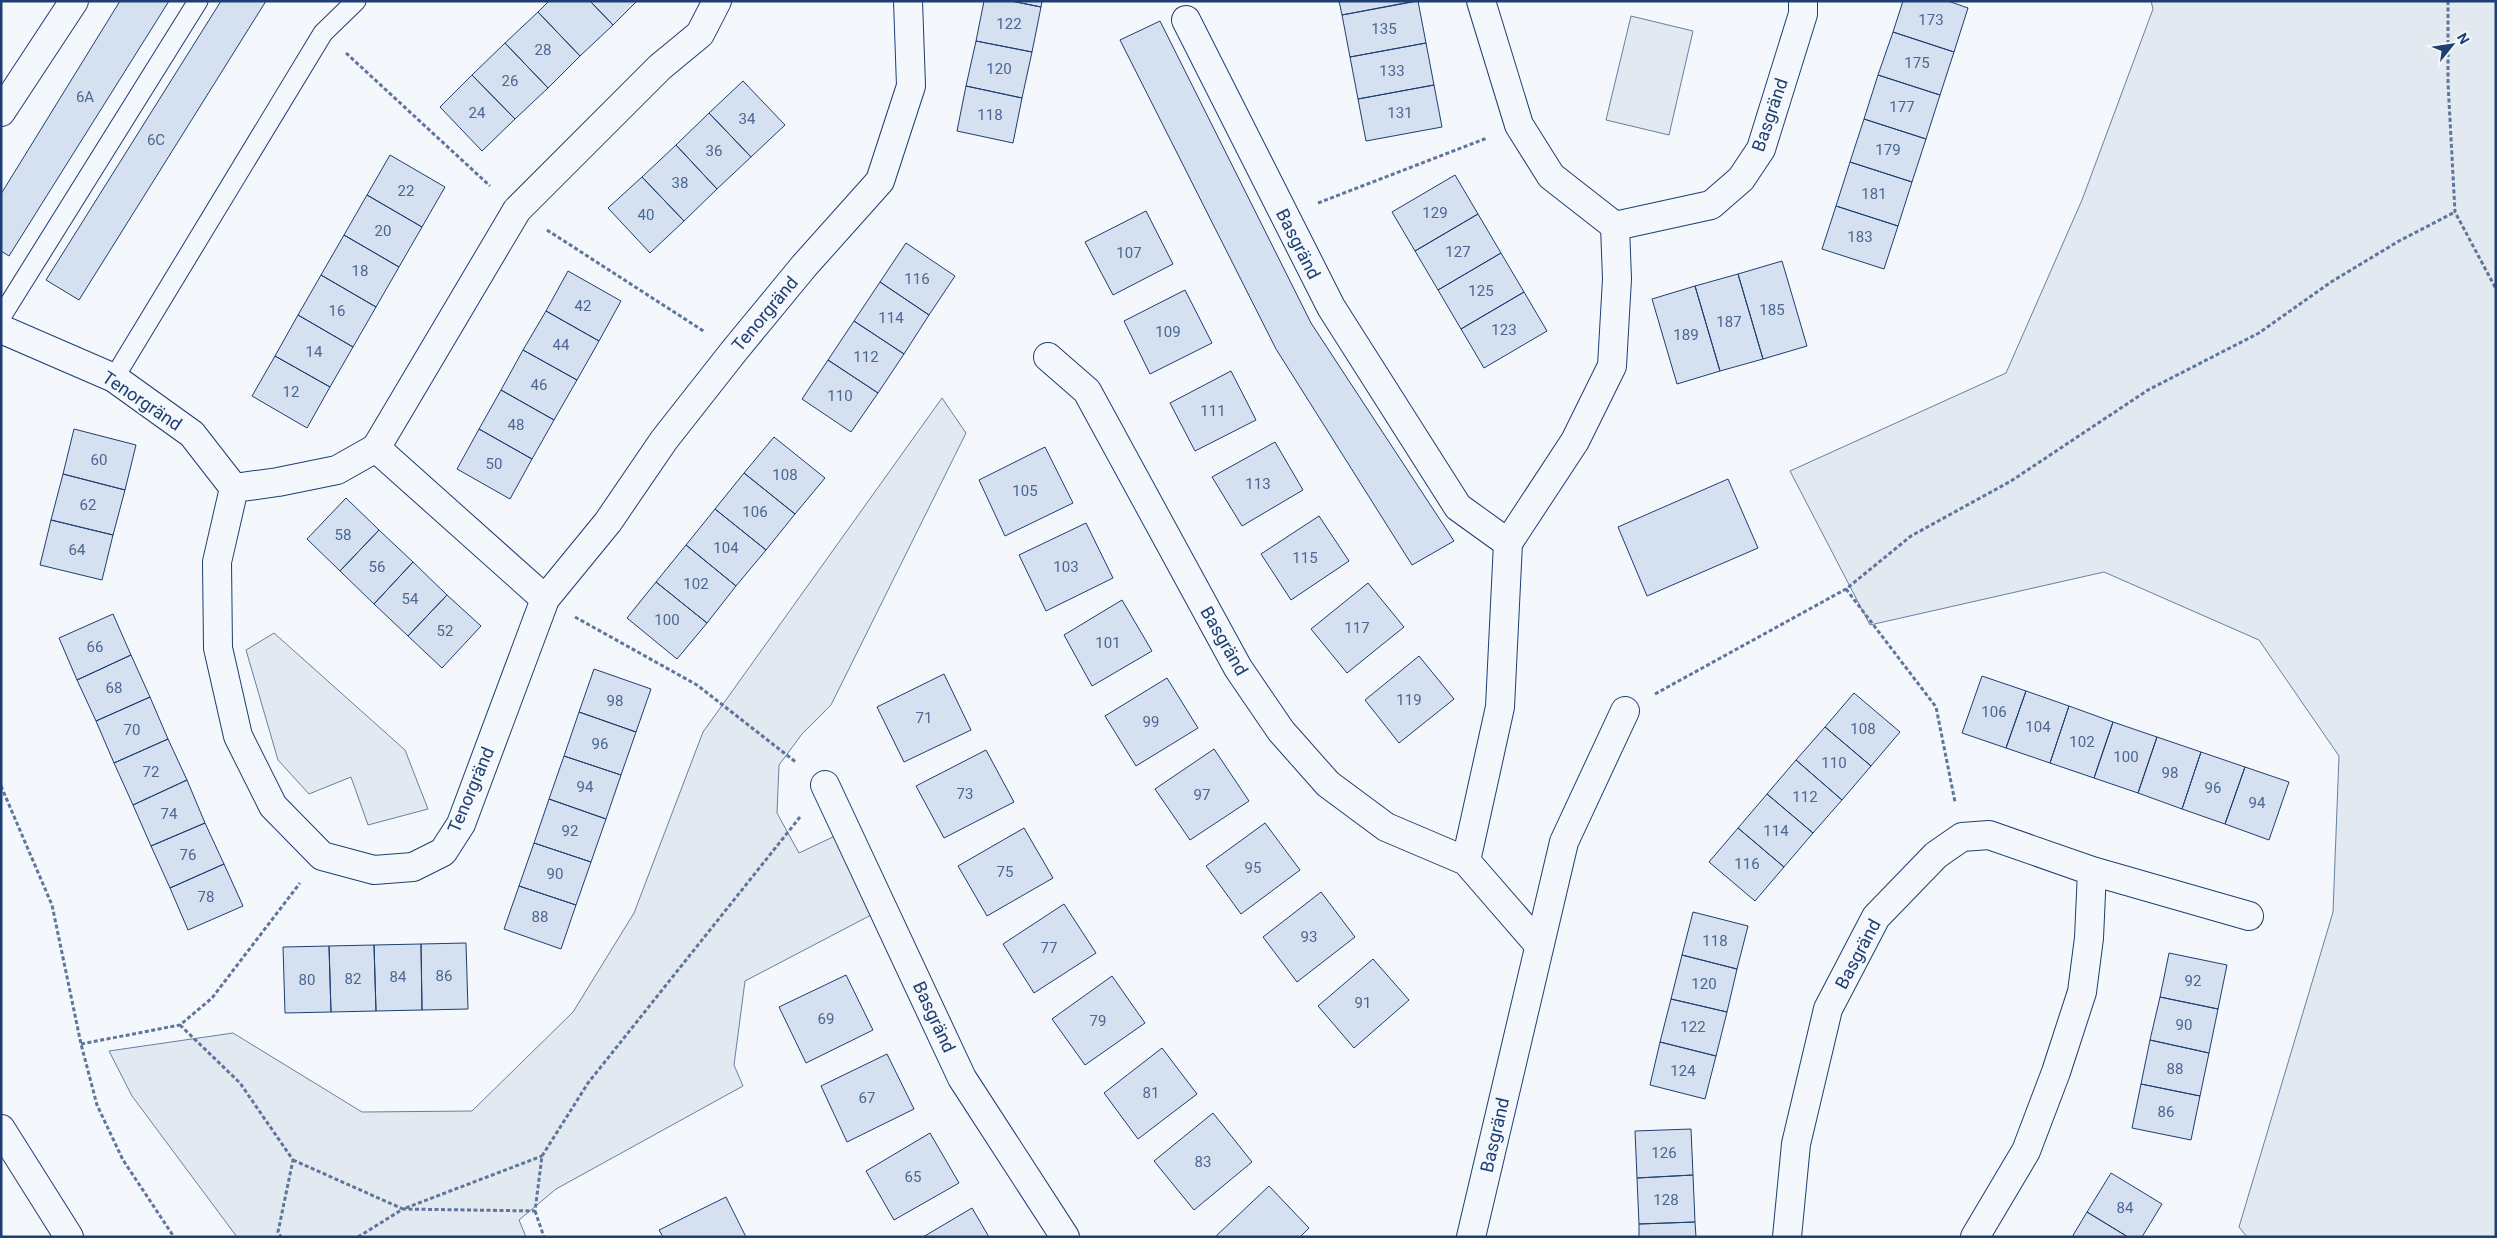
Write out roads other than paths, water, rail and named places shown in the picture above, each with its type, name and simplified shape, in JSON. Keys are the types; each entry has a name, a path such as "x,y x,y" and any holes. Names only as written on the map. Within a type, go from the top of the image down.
{"street":[{"path":"1,112 74,1"},
{"path":"234,488 278,482 337,470 376,448 517,210 660,67 700,34 717,1"},
{"name":"Tenorgränd","path":"1,329 114,378 192,434 234,488 217,562 218,648 238,736 273,806 322,856 374,870 413,867 443,852 461,824 545,599 608,522 664,440 734,351 880,181 910,86 908,1"},
{"path":"1466,861 1500,706 1508,543 1575,441 1612,366 1617,279 1615,226 1551,176 1519,125 1481,1"},
{"name":"Basgränd","path":"1615,226 1712,205 1741,179 1761,149 1803,14 1803,1"},
{"name":"Basgränd","path":"1186,20 1330,307 1458,507 1508,543"},
{"name":"Basgränd","path":"1048,357 1087,391 1238,668 1281,732 1328,784 1386,827 1466,861 1539,945"},
{"path":"376,448 545,599"},
{"name":"Basgränd","path":"1471,1237 1564,842 1625,711"},
{"name":"Basgränd","path":"825,785 962,1078 1065,1237"},
{"name":"Basgränd","path":"1787,1237 1796,1144 1828,1009 1876,917 1936,855 1962,837 1989,835 2092,871"},
{"path":"1975,1237 2026,1151 2056,1072 2082,992 2089,938 2092,871 2249,916"},
{"path":"1,1129 69,1237"}],"lane":[{"path":"1,317 198,1"},
{"path":"114,378 323,33 356,1"}]}
